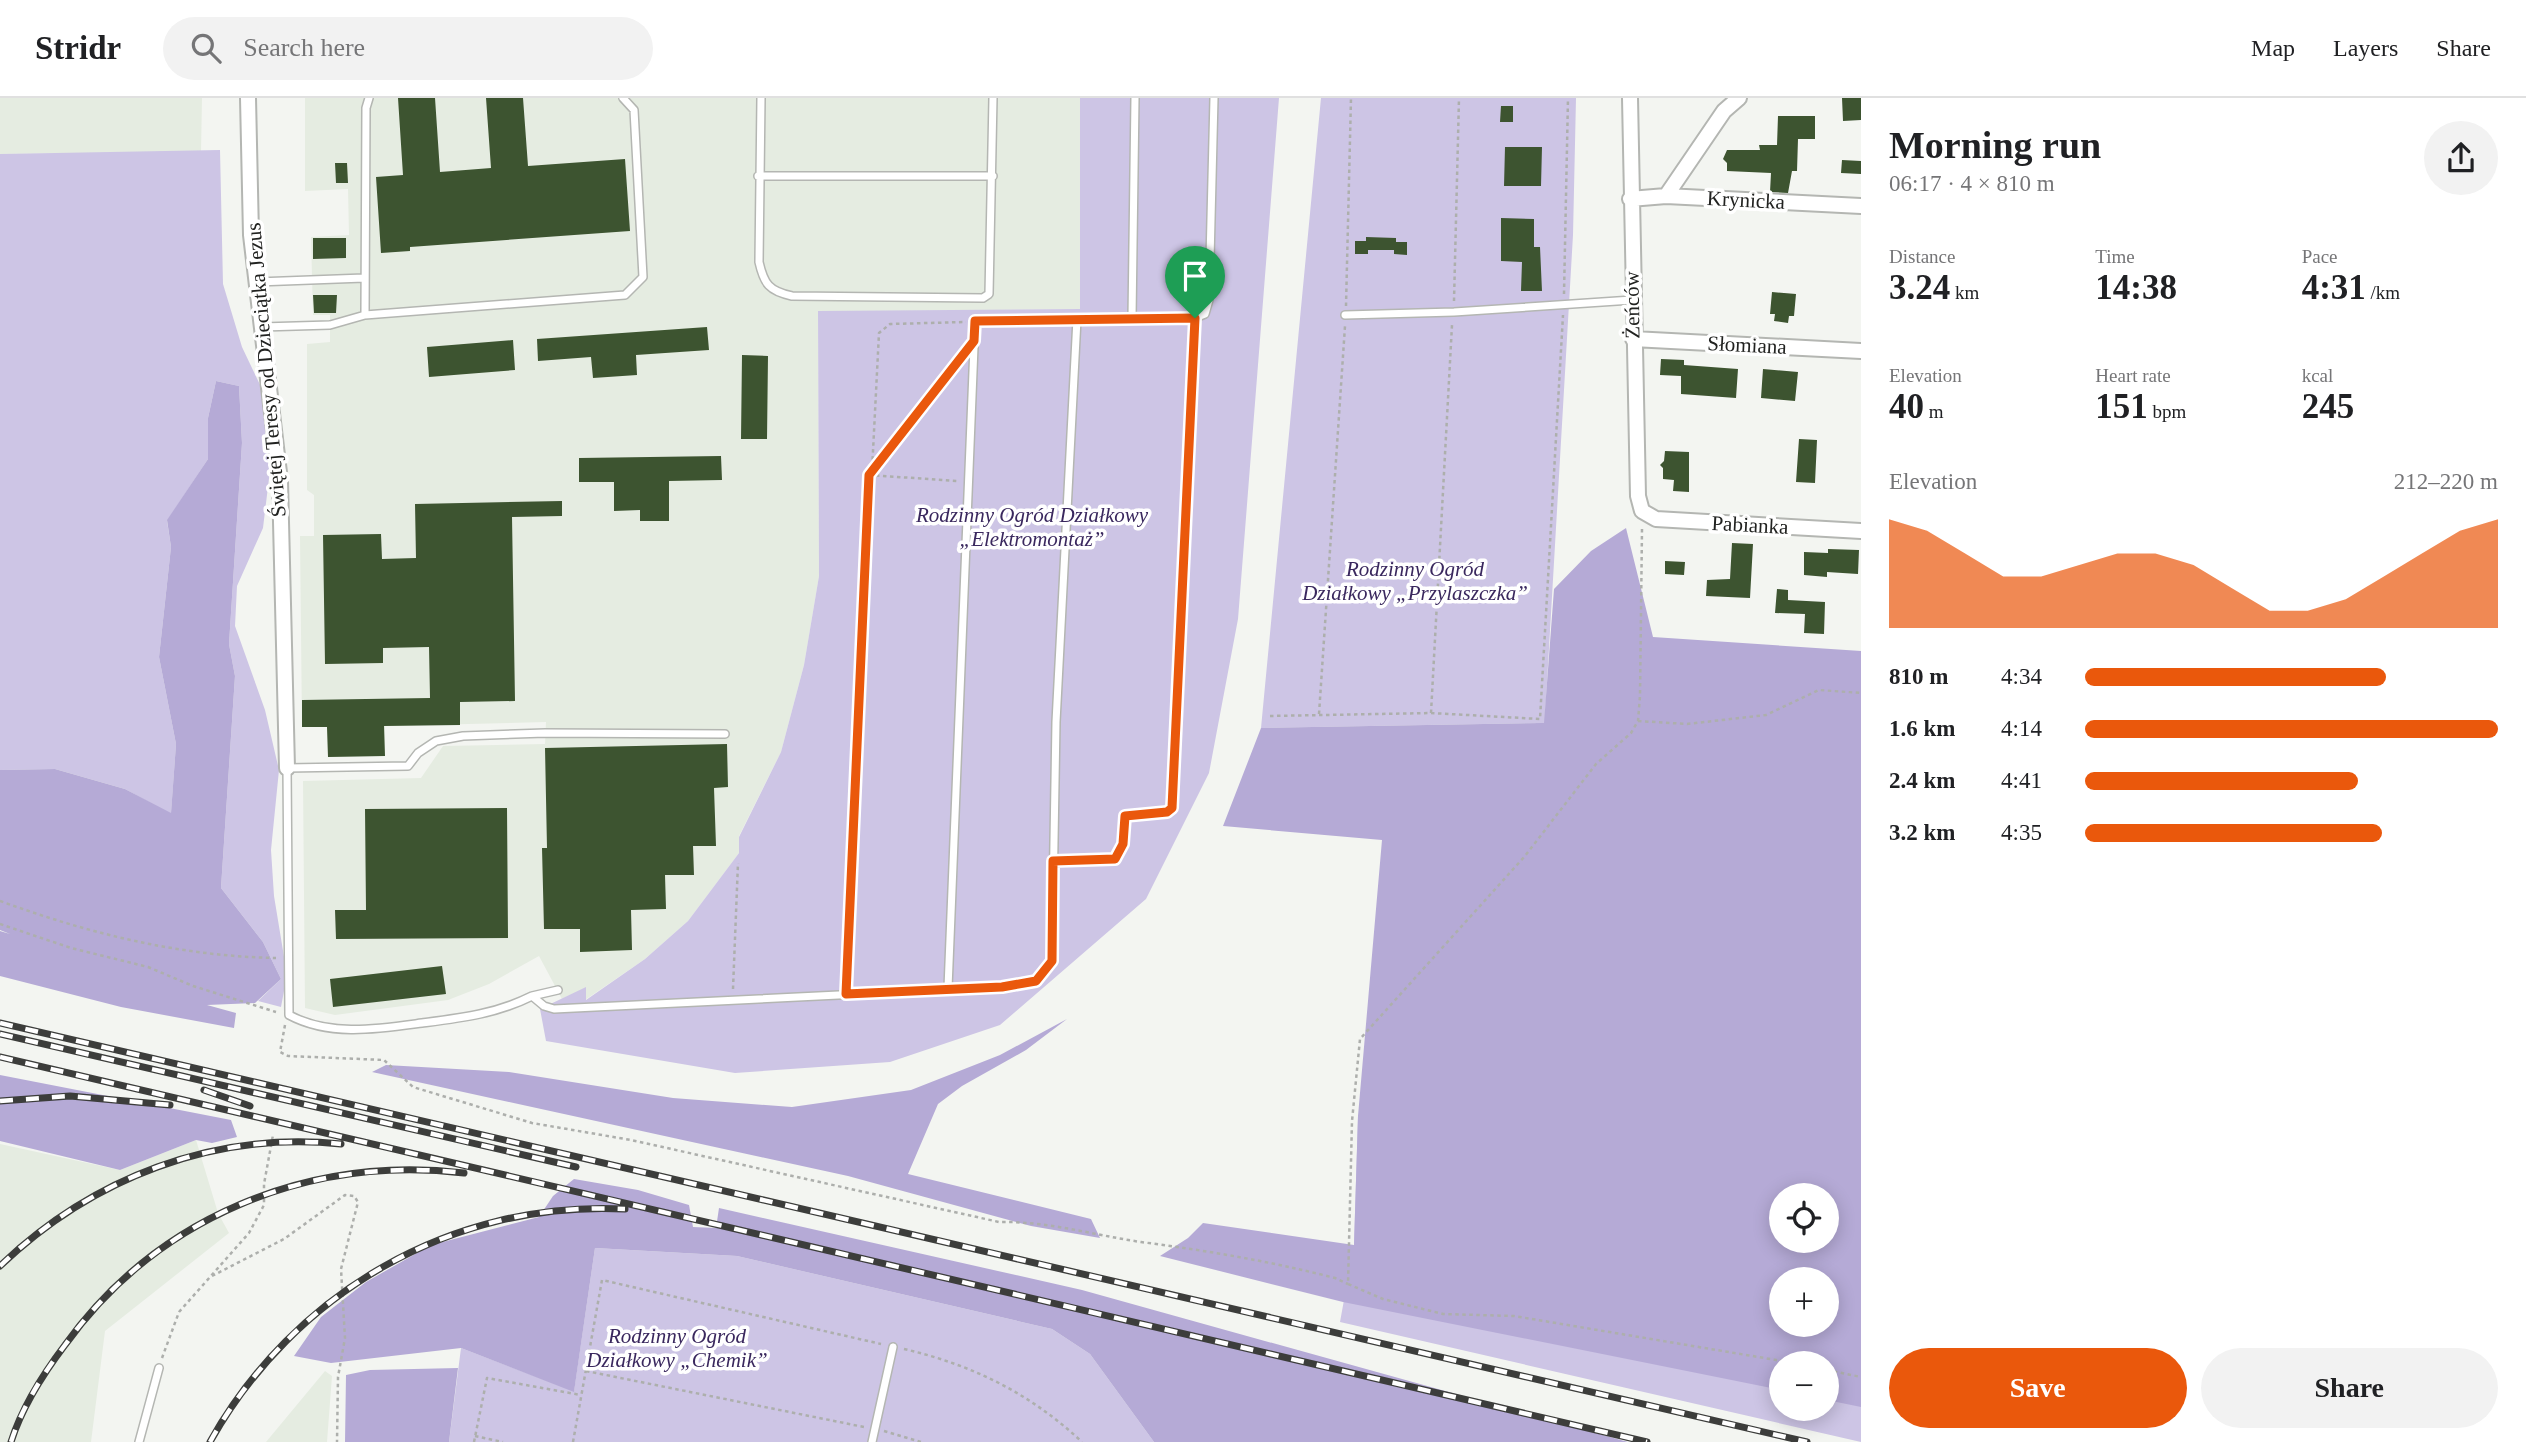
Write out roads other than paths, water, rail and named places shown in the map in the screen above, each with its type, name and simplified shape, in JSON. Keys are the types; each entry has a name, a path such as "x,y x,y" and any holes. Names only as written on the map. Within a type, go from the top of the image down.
{"street":[{"name":"Świętej Teresy od Dzieciątka Jezus","path":"248,98 255,282 273,402 280,481 287,768"},
{"name":"Żeńców","path":"1630,98 1633,339 1638,496 1642,511"},
{"path":"1666,196 1716,121 1739,98"},
{"name":"Krynicka","path":"1630,199 1666,196 1861,206"},
{"name":"Słomiana","path":"1633,339 1861,351"},
{"name":"Pabianka","path":"1642,511 1656,519 1861,531"}],"lane":[{"path":"365,315 366,108 369,98"},
{"path":"260,327 330,324 365,315 625,295 643,278 634,110 623,98"},
{"path":"761,98 759,262 765,284 774,292 792,296 983,298 989,294 993,98"},
{"path":"1132,318 1135,98"},
{"path":"948,988 975,321 1195,318 1205,314 1209,299 1214,98"},
{"path":"758,176 993,176"},
{"path":"255,282 364,278"},
{"path":"1346,315 1454,312 1632,300"},
{"path":"532,996 544,1006 554,1009 1002,987 1036,981 1043,976 1052,961 1056,722 1077,319"},
{"path":"558,990 532,996 480,1016 372,1031 316,1024 289,1015 291,958 287,768 408,766 418,753 436,741 463,736 545,733 725,734"},
{"path":"872,1442 893,1347"},
{"path":"139,1442 159,1368"}],"railway":[{"path":"0,1023 1807,1442"},
{"path":"0,1034 576,1167"},
{"path":"0,1057 1647,1442"},
{"path":"204,1090 250,1106"},
{"path":"0,1101 70,1096 170,1105"},
{"path":"0,1266 36,1235 74,1208 115,1185 157,1167 201,1154 247,1145 293,1142 341,1144"},
{"path":"11,1442 21,1416 41,1379 102,1300 144,1262 191,1230 240,1204 293,1186 349,1174 406,1170 464,1173"},
{"path":"210,1442 245,1389 286,1341 332,1300 384,1266 440,1239 499,1221 561,1210 625,1209"}],"park label":[{"name":"Rodzinny Ogród Działkowy „Elektromontaż”","path":"1032,527"},
{"name":"Rodzinny Ogród Działkowy „Przylaszczka”","path":"1415,581"},
{"name":"Rodzinny Ogród Działkowy „Chemik”","path":"677,1348"}]}
